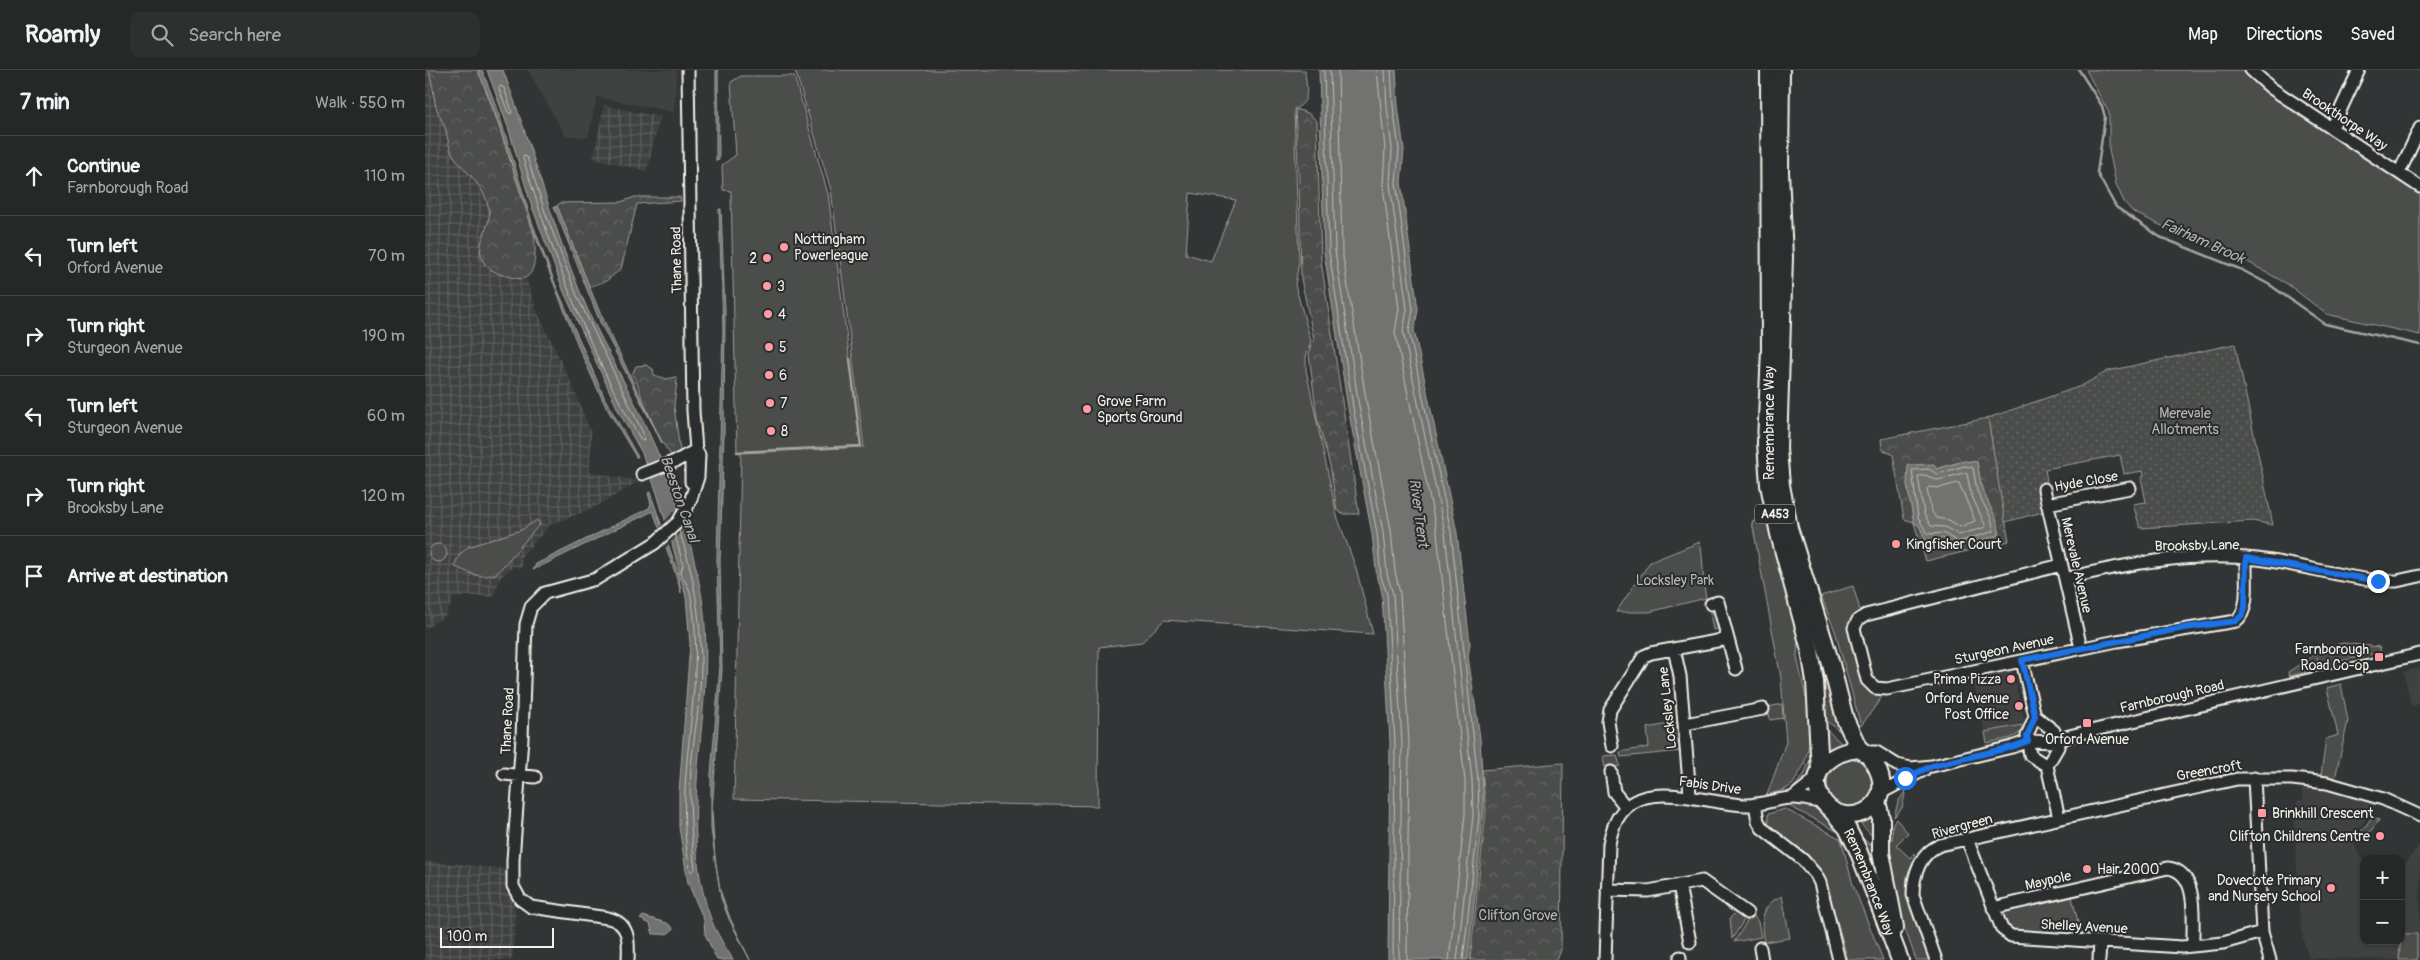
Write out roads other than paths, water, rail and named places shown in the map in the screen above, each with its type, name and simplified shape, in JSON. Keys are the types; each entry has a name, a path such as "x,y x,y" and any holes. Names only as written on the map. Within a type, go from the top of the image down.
{"highway":[{"path":"1775,73 1761,167 1777,255"},
{"path":"1775,73 1777,255"},
{"name":"Remembrance Way","path":"1777,255 1778,449 1781,485 1789,528 1845,719 1862,750"},
{"name":"Remembrance Way","path":"1777,255 1766,443 1769,485 1787,568 1810,650 1815,682 1818,774"},
{"path":"1847,750 1862,750 1880,773 1879,797 1864,812 1854,815 1838,813 1827,806 1819,795 1818,774 1835,754 1847,750"},
{"name":"Remembrance Way","path":"1879,797 1881,853 1901,960"},
{"name":"Remembrance Way","path":"1827,806 1847,828 1858,850 1901,960"}],"street":[{"name":"Thane Road","path":"628,960 627,934 617,921 540,910 527,905 517,895 512,875 526,624 531,607 545,594 596,579 655,543 674,528 691,496 691,458 696,450 688,70"},
{"name":"Brookthorpe Way","path":"2251,70 2271,88 2420,187"},
{"path":"2332,128 2359,70"},
{"path":"2399,173 2420,128"},
{"path":"642,474 670,464 696,450"},
{"name":"Hyde Close","path":"2047,504 2130,488"},
{"name":"Merevale Avenue","path":"2044,489 2081,648"},
{"name":"Brooksby Lane","path":"2065,580 2153,560 2207,557 2246,558 2378,581 2397,581 2420,576"},
{"name":"Sturgeon Avenue","path":"2061,565 1865,615 1858,620 1854,628 1867,680 1878,689 2184,628 2236,621 2242,615 2245,607 2246,558"},
{"path":"1711,604 1719,602 1728,639 1731,663"},
{"path":"1608,740 1608,717 1610,710 1641,660 1648,654 1728,639"},
{"name":"Locksley Lane","path":"1674,648 1680,676 1690,795"},
{"name":"Farnborough Road","path":"1862,750 1875,752 1902,767 1932,766 2012,747 2028,741 2057,742 2069,736 2420,654"},
{"path":"2022,660 2035,716 2027,736 2030,755 2047,766"},
{"path":"1685,724 1759,713"},
{"path":"2035,716 2054,730 2057,742 2058,747 2047,766 2059,818"},
{"name":"Farnborough Road","path":"1879,797 1932,766"},
{"path":"504,774 535,777"},
{"name":"Fabis Drive","path":"1791,798 1818,774"},
{"path":"1605,960 1611,835 1617,819 1626,807 1614,792 1615,776"},
{"path":"2254,778 2262,932 2270,960"},
{"name":"Greencroft","path":"2059,818 2215,782 2254,778 2292,779 2342,786 2397,805 2420,816"},
{"name":"Fabis Drive","path":"1626,807 1639,799 1653,796 1690,795 1740,804 1755,804 1791,798 1827,806"},
{"path":"1755,804 1758,821 1762,828 1803,860 1820,883 1839,960"},
{"name":"Rivergreen","path":"1936,960 1913,895 1915,874 1923,858 1933,848 2059,818"},
{"name":"Shelley Avenue","path":"1967,839 2001,929 2011,936 2193,946 2223,943 2262,932"},
{"name":"Maypole","path":"1993,908 2174,868 2185,876 2190,887 2193,946"},
{"path":"1607,890 1641,892 1706,882 1732,908 1747,913"},
{"path":"1679,885 1685,935"},
{"path":"2099,960 2100,942"}],"water":[{"path":"478,70 482,70 498,111 532,222 556,286 605,399 638,457 636,457 605,405 580,351 531,225 496,116"},
{"path":"487,70 503,70 559,237 580,292 656,450 679,507 691,547 700,587 705,628 706,670 696,795 696,837 700,878 711,919 733,960 717,960 705,934 704,920 688,883 679,827 679,793 690,644 686,597 672,543 657,493 642,453 620,414 564,292 531,204 508,127"},
{"path":"716,70 718,70 719,160 716,161"},
{"name":"River Trent","path":"1319,70 1396,70 1398,106 1404,150 1401,182 1418,310 1414,330 1457,533 1470,644 1468,656 1480,738 1484,810 1468,960 1388,960 1390,743 1382,594 1377,579 1372,534 1348,408 1324,252"},
{"path":"557,206 598,308 662,443 600,322 554,207"},
{"path":"719,209 721,209 725,311 720,561 722,669 712,811 715,854 711,829 711,774 720,666 717,559 723,329"},
{"path":"1964,461 1977,462 1982,489 1998,523 1999,535 1957,547 1942,538 1926,541 1919,525 1914,523 1907,484 1908,465 1934,464 1936,469"},
{"path":"650,492 679,576 681,593 653,511 533,570 536,564 649,508 651,504 648,493"},
{"path":"719,883 730,918 750,960 729,919 721,898"},
{"path":"643,916 667,923 673,928 672,931 653,934 650,924 640,919"}],"waterway":[{"name":"Fairham Brook","path":"2079,70 2102,106 2105,117 2097,173 2116,207 2160,237 2242,270 2270,285 2325,324 2420,345"},
{"path":"737,452 861,446 850,359"}],"place":[{"name":"Nottingham Powerleague","path":"784,247"},
{"name":"2","path":"767,258"},
{"name":"3","path":"767,286"},
{"name":"4","path":"768,314"},
{"name":"5","path":"769,347"},
{"name":"6","path":"769,375"},
{"name":"7","path":"770,403"},
{"name":"Grove Farm Sports Ground","path":"1087,409"},
{"name":"8","path":"771,431"},
{"name":"Kingfisher Court","path":"1896,544"},
{"name":"Farnborough Road Co-op","path":"2379,657"},
{"name":"Prima Pizza","path":"2011,679"},
{"name":"Orford Avenue Post Office","path":"2019,706"},
{"name":"Orford Avenue","path":"2087,723"},
{"name":"Brinkhill Crescent","path":"2262,813"},
{"name":"Clifton Childrens Centre","path":"2380,836"},
{"name":"Hair 2000","path":"2087,869"},
{"name":"Dovecote Primary and Nursery School","path":"2331,888"}],"park label":[{"name":"Merevale Allotments","path":"2185,422"},
{"name":"Locksley Park","path":"1675,580"},
{"name":"Clifton Grove","path":"1518,915"}],"water label":[{"name":"Beeston Canal","path":"680,499"}]}
